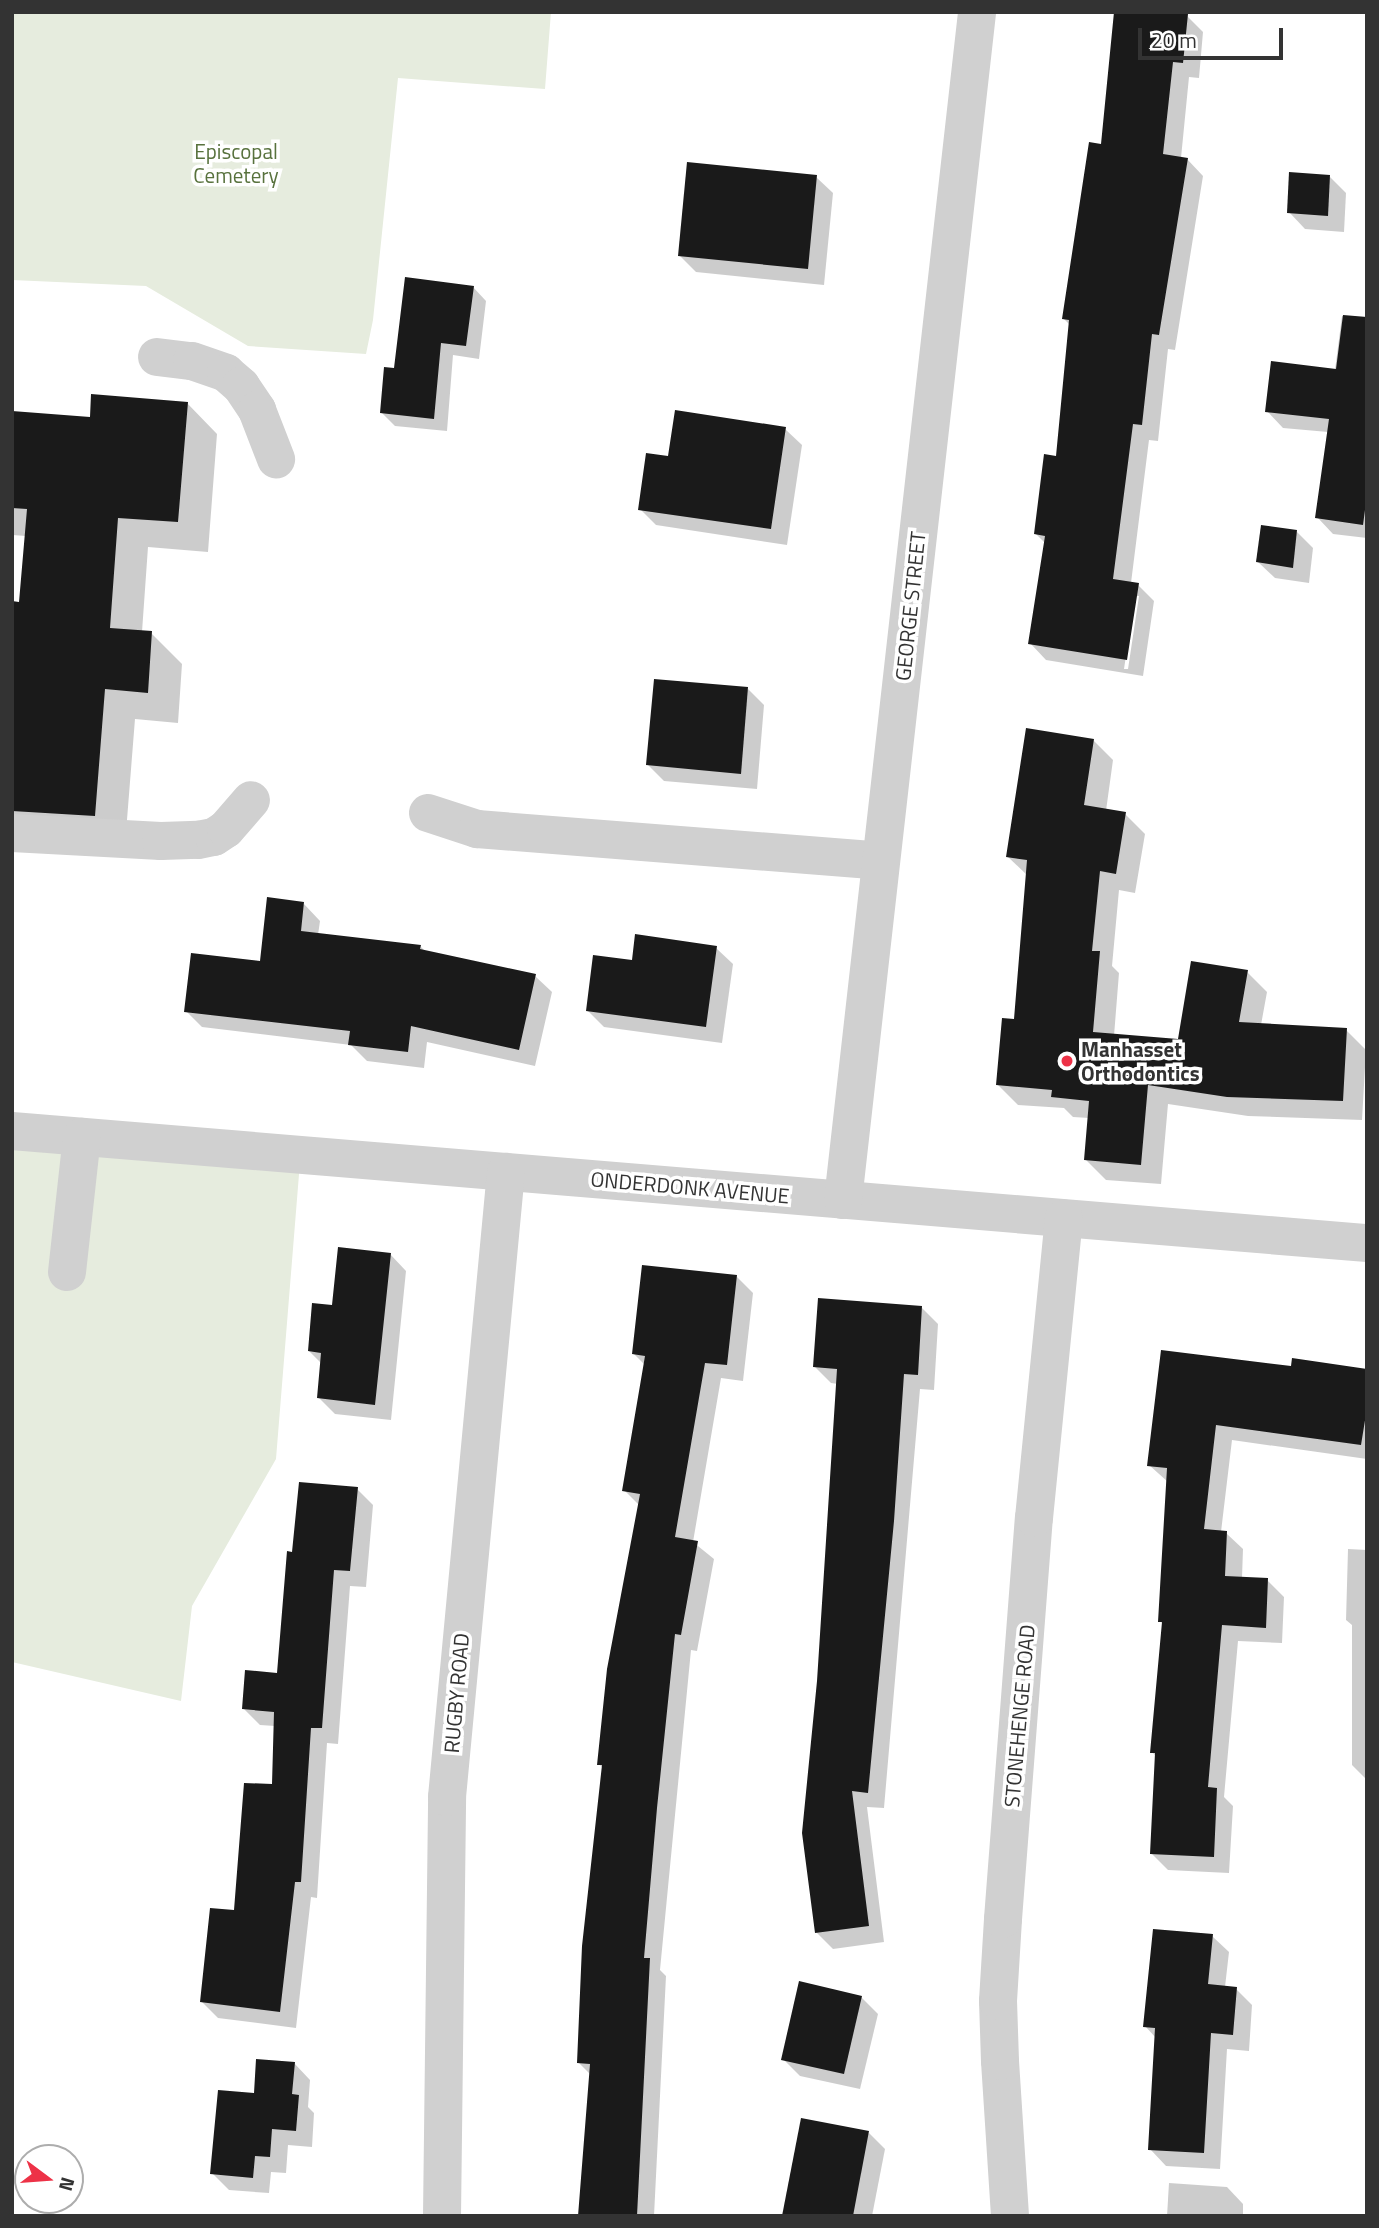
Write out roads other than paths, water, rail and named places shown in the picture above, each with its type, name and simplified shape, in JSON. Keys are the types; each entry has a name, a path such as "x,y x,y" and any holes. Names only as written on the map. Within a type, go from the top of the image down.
{"street":[{"name":"GEORGE STREET","path":"843,1200 977,12"},
{"path":"157,357 192,361 226,373 241,386 257,411 276,460"},
{"path":"12,833 161,841 198,840 214,837 226,829 251,800"},
{"path":"428,813 477,830 881,861"},
{"name":"ONDERDONK AVENUE","path":"12,1132 1367,1243"},
{"path":"66,1272 82,1137"},
{"name":"RUGBY ROAD","path":"442,2216 447,1797 506,1172"},
{"name":"STONEHENGE ROAD","path":"1010,2216 1000,2061 1001,1946 1034,1518 1064,1218"}],"place":[{"name":"Manhasset Orthodontics","path":"1067,1061"}],"park label":[{"name":"Episcopal Cemetery","path":"236,163"}]}
